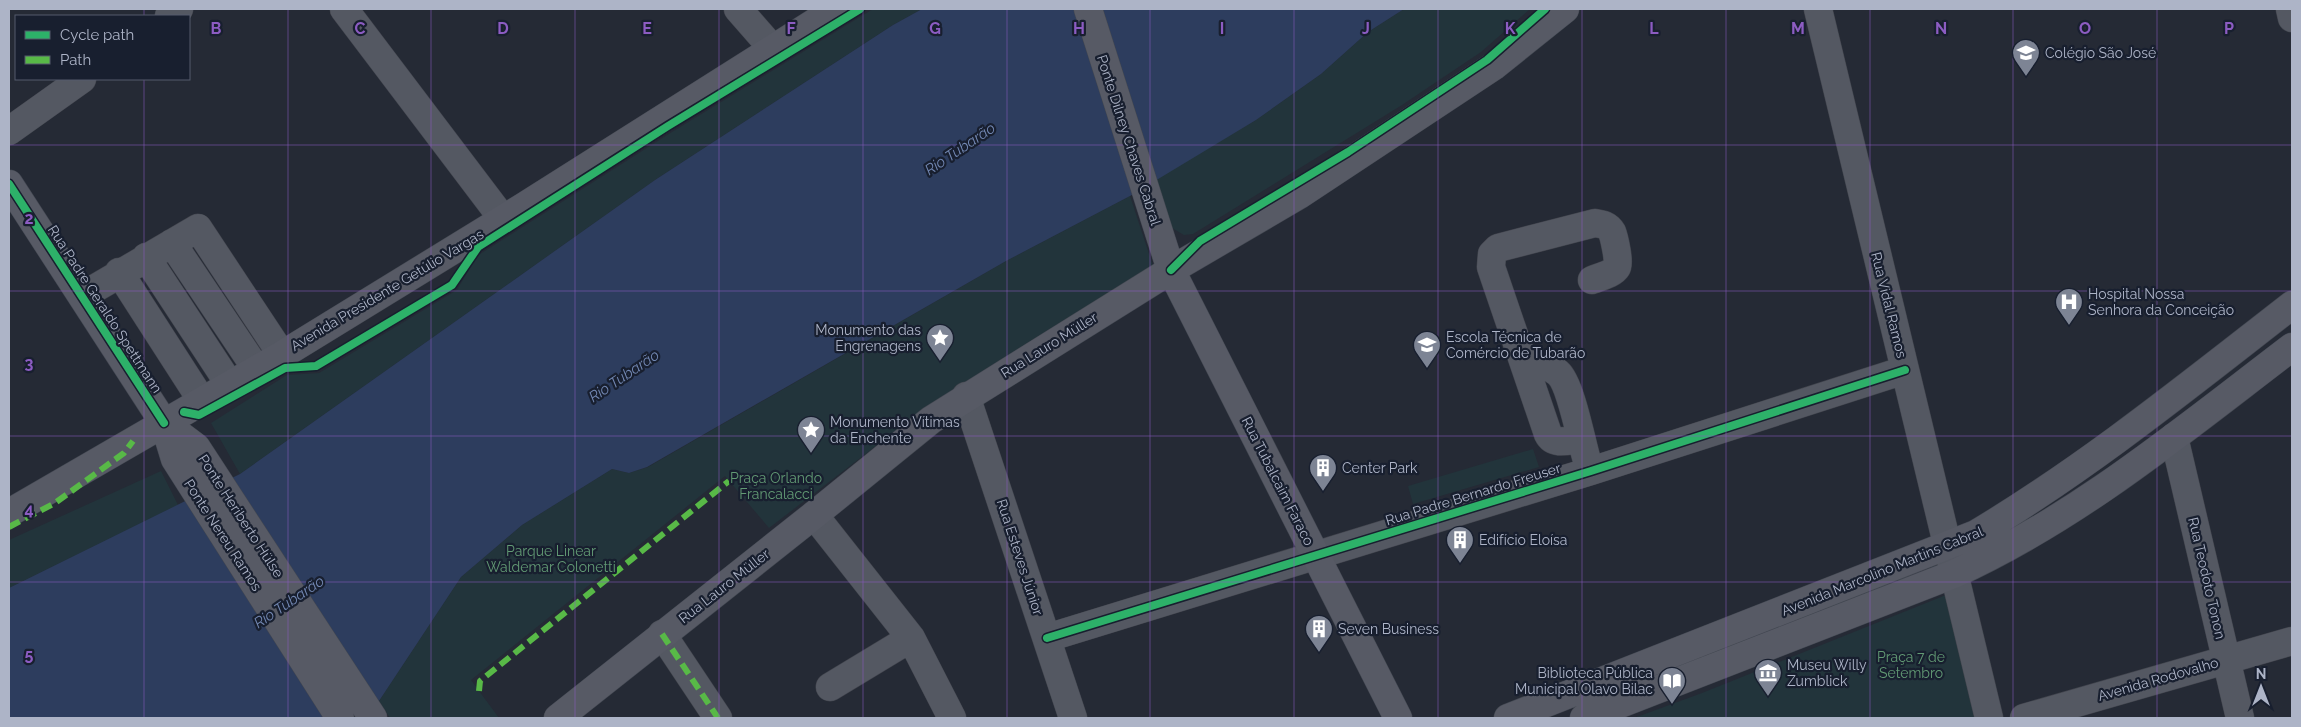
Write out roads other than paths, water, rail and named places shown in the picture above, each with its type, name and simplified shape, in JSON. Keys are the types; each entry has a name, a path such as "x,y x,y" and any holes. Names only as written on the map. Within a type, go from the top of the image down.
{"main road":[{"name":"Avenida Presidente Getúlio Vargas","path":"9,513 282,355 503,220 836,9"},
{"name":"Ponte Dilney Chaves Cabral","path":"1088,9 1171,270"},
{"name":"Rua Lauro Müller","path":"558,718 814,515 930,420 1171,270 1298,195 1494,66 1565,9"},
{"name":"Rua Padre Geraldo Spettmann","path":"9,184 164,423"},
{"name":"Rua Tubalcaim Faraco","path":"1171,270 1398,718"},
{"name":"Avenida Marcolino Martins Cabral","path":"1508,718 1948,547 1976,534 2059,483 2292,306"},
{"name":"Avenida Marcolino Martins Cabral","path":"1584,718 1954,574 2027,538 2069,512 2174,437 2292,347"},
{"path":"2174,437 2171,424 2174,413 2186,402 2206,373"},
{"name":"Ponte Nereu Ramos","path":"164,423 186,453 340,718"},
{"name":"Ponte Heriberto Hülse","path":"186,453 373,718"}],"street":[{"path":"344,9 503,220"},
{"path":"738,9 773,49"},
{"name":"Rua Vidal Ramos","path":"1818,9 1989,718"},
{"path":"2290,9 2292,18"},
{"path":"9,131 81,80"},
{"path":"1591,471 1580,439 1568,391 1560,374 1549,366 1522,358 1491,267 1492,254 1498,248 1595,223 1604,224 1612,232 1618,262 1617,267 1613,272 1592,280"},
{"path":"82,296 119,272 198,228 282,355"},
{"path":"172,243 256,370"},
{"path":"146,257 230,386"},
{"path":"119,272 202,401"},
{"name":"Rua Padre Bernardo Freuser","path":"1047,638 1591,471 1905,370"},
{"name":"Rua Esteves Júnior","path":"966,396 1073,718"},
{"name":"Rua Teodoto Tonon","path":"2174,437 2240,718"},
{"path":"814,515 911,638 952,718"},
{"path":"662,634 718,718"},
{"path":"830,687 911,638"},
{"name":"Avenida Rodovalho","path":"2024,718 2292,641"}],"water":[{"name":"Rio Tubarão","path":"922,9 1404,9 1368,32 1321,74 1256,120 1130,196 1006,261 647,467 629,473 612,469 522,525 461,577 379,701 351,718 9,718 9,588 240,474 655,180 893,25"}],"place":[{"name":"Colégio São José","path":"2026,77"},
{"name":"Hospital Nossa Senhora da Conceição","path":"2069,326"},
{"name":"Monumento das Engrenagens","path":"940,362"},
{"name":"Escola Técnica de Comércio de Tubarão","path":"1427,369"},
{"name":"Monumento Vítimas da Enchente","path":"811,454"},
{"name":"Center Park","path":"1323,492"},
{"name":"Edifício Eloísa","path":"1460,564"},
{"name":"Seven Business","path":"1319,653"},
{"name":"Museu Willy Zumblick","path":"1768,697"},
{"name":"Biblioteca Pública Municipal Olavo Bilac","path":"1672,705"}],"park label":[{"name":"Praça Orlando Francalacci","path":"776,486"},
{"name":"Parque Linear Waldemar Colonetti","path":"551,560"},
{"name":"Praça 7 de Setembro","path":"1911,666"}]}
